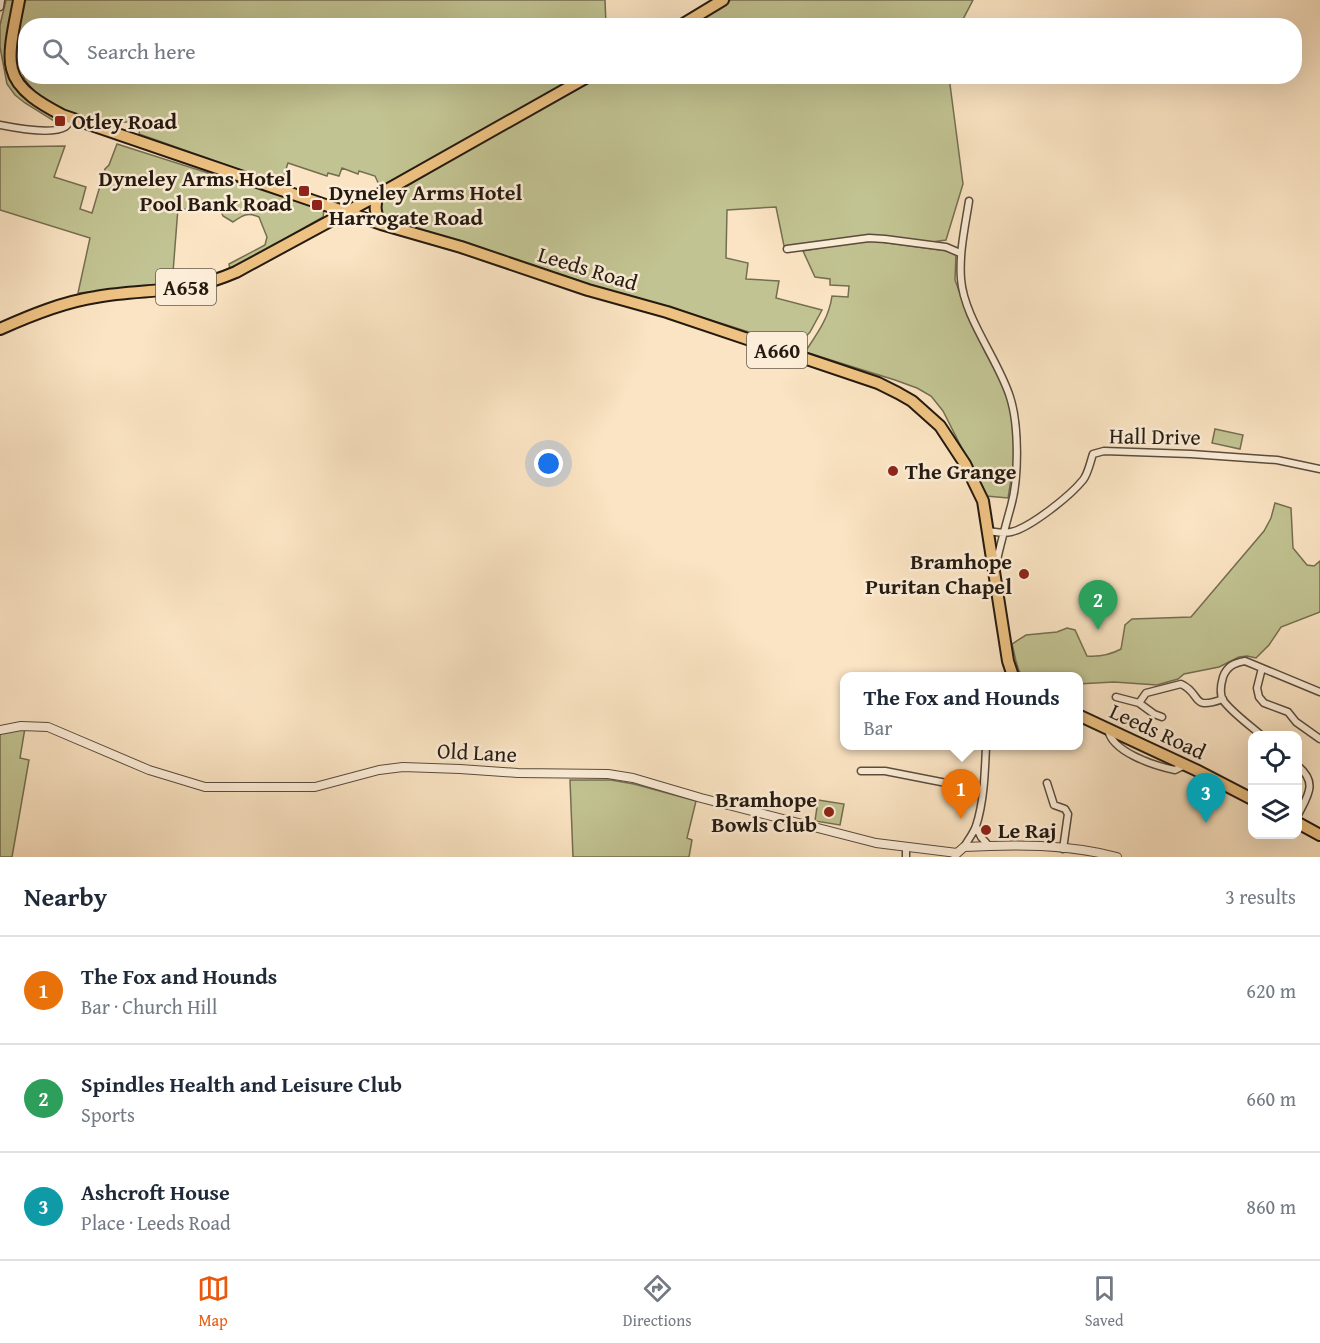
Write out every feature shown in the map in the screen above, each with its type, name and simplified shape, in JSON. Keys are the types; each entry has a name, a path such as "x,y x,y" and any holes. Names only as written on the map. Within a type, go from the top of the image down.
{"highway":[{"name":"Leeds Road","path":"18,82 11,67 11,56 19,0"},
{"path":"693,18 723,0"},
{"name":"Leeds Road","path":"20,84 39,102 72,119 381,224 588,290 667,312 878,383 912,401 932,418 948,437 965,464 983,501 1012,672"},
{"name":"A658","path":"0,329 41,312 82,299 193,286 219,279 256,262 575,84"},
{"path":"378,195 375,210 381,224"},
{"name":"Leeds Road","path":"1083,717 1248,797"},
{"path":"1302,825 1320,835"}],"street":[{"path":"0,7 1,0"},
{"path":"0,125 52,130 65,127 72,119"},
{"path":"969,201 960,253 965,303 1010,397 1017,445 1014,492 997,560 993,563"},
{"path":"787,249 869,238 946,247 960,253"},
{"name":"Hall Drive","path":"988,531 1011,533 1035,521 1084,479 1094,454 1104,451 1191,453 1266,459 1320,469"},
{"path":"1257,731 1233,711 1223,699 1221,686 1224,675 1235,663 1245,661 1320,692"},
{"path":"1262,668 1257,688 1259,697 1264,702 1288,712 1296,722 1320,739"},
{"path":"1139,703 1146,693 1181,684 1189,688 1200,703 1211,703 1223,699"},
{"path":"1116,697 1139,703 1162,717"},
{"name":"Old Lane","path":"0,730 21,726 48,727 149,770 204,787 315,787 378,770 403,767 518,773 608,774 633,778 867,841 906,848 958,852 988,846 1033,845 1087,850 1117,857"},
{"path":"958,852 976,826 980,809 986,750"},
{"path":"1302,769 1308,774 1310,785 1309,794 1302,807"},
{"path":"861,771 885,771 982,790"},
{"path":"1047,783 1054,805 1065,809 1068,814 1064,849"},
{"path":"976,826 988,846"},
{"path":"906,848 906,857"}],"green space":[{"path":"6,0 16,0 13,82 57,115 54,121 25,103 7,84 0,47 0,25"},
{"path":"22,0 605,0 606,18 20,18"},
{"path":"731,0 973,0 964,18 704,18"},
{"path":"18,38 18,62 16,57"},
{"path":"28,84 564,84 380,187 375,176 359,171 358,174 342,168 339,176 328,173 327,176 288,163 281,184 139,134 141,121 111,123 68,113 45,101"},
{"path":"587,84 950,84 963,184 946,240 925,243 878,236 784,246 776,207 727,210 726,258 748,263 746,279 779,281 776,298 822,310 810,332 796,347 676,309 597,289 388,220 382,213 383,200"},
{"path":"117,144 324,210 323,217 230,270 229,264 265,245 267,237 259,217 245,215 233,222 223,216 218,205 208,203 198,211 178,208 172,285 78,293 90,238 0,210 0,147 65,146 54,177 86,187 80,209 92,213 105,169 109,165"},
{"path":"874,241 956,252 955,280 985,352 1007,393 1012,415 1016,448 1008,498 986,496 943,411 931,396 895,380 805,352 825,319 832,296 848,297 849,286 830,285 830,279 815,277 803,251"},
{"path":"1215,429 1243,435 1240,449 1212,443"},
{"path":"1275,503 1291,508 1293,548 1307,565 1314,566 1320,561 1320,612 1281,627 1269,645 1256,658 1239,657 1219,667 1184,674 1178,679 1157,685 1114,682 1083,684 1083,672 1019,671 1012,644 1026,635 1057,632 1067,628 1075,630 1087,656 1101,656 1121,649 1125,625 1132,619 1191,617 1264,531"},
{"path":"25,728 20,758 29,760 12,857 0,857 0,733"},
{"path":"570,780 611,780 696,801 687,838 692,840 689,857 573,857"},
{"name":"Bramhope Bowls Club","path":"818,800 844,804 840,825 815,821"}],"place":[{"name":"Otley Road","path":"60,121"},
{"name":"Dyneley Arms Hotel Pool Bank Road","path":"304,191"},
{"name":"Dyneley Arms Hotel Harrogate Road","path":"317,205"},
{"name":"The Grange","path":"893,471"},
{"name":"Bramhope Puritan Chapel","path":"1024,574"},
{"name":"Spindles Health and Leisure Club","path":"1098,630"},
{"name":"Bramhope Bowls Club","path":"829,812"},
{"name":"The Fox and Hounds","path":"961,819"},
{"name":"Ashcroft House","path":"1206,823"},
{"name":"Le Raj","path":"986,830"}]}
